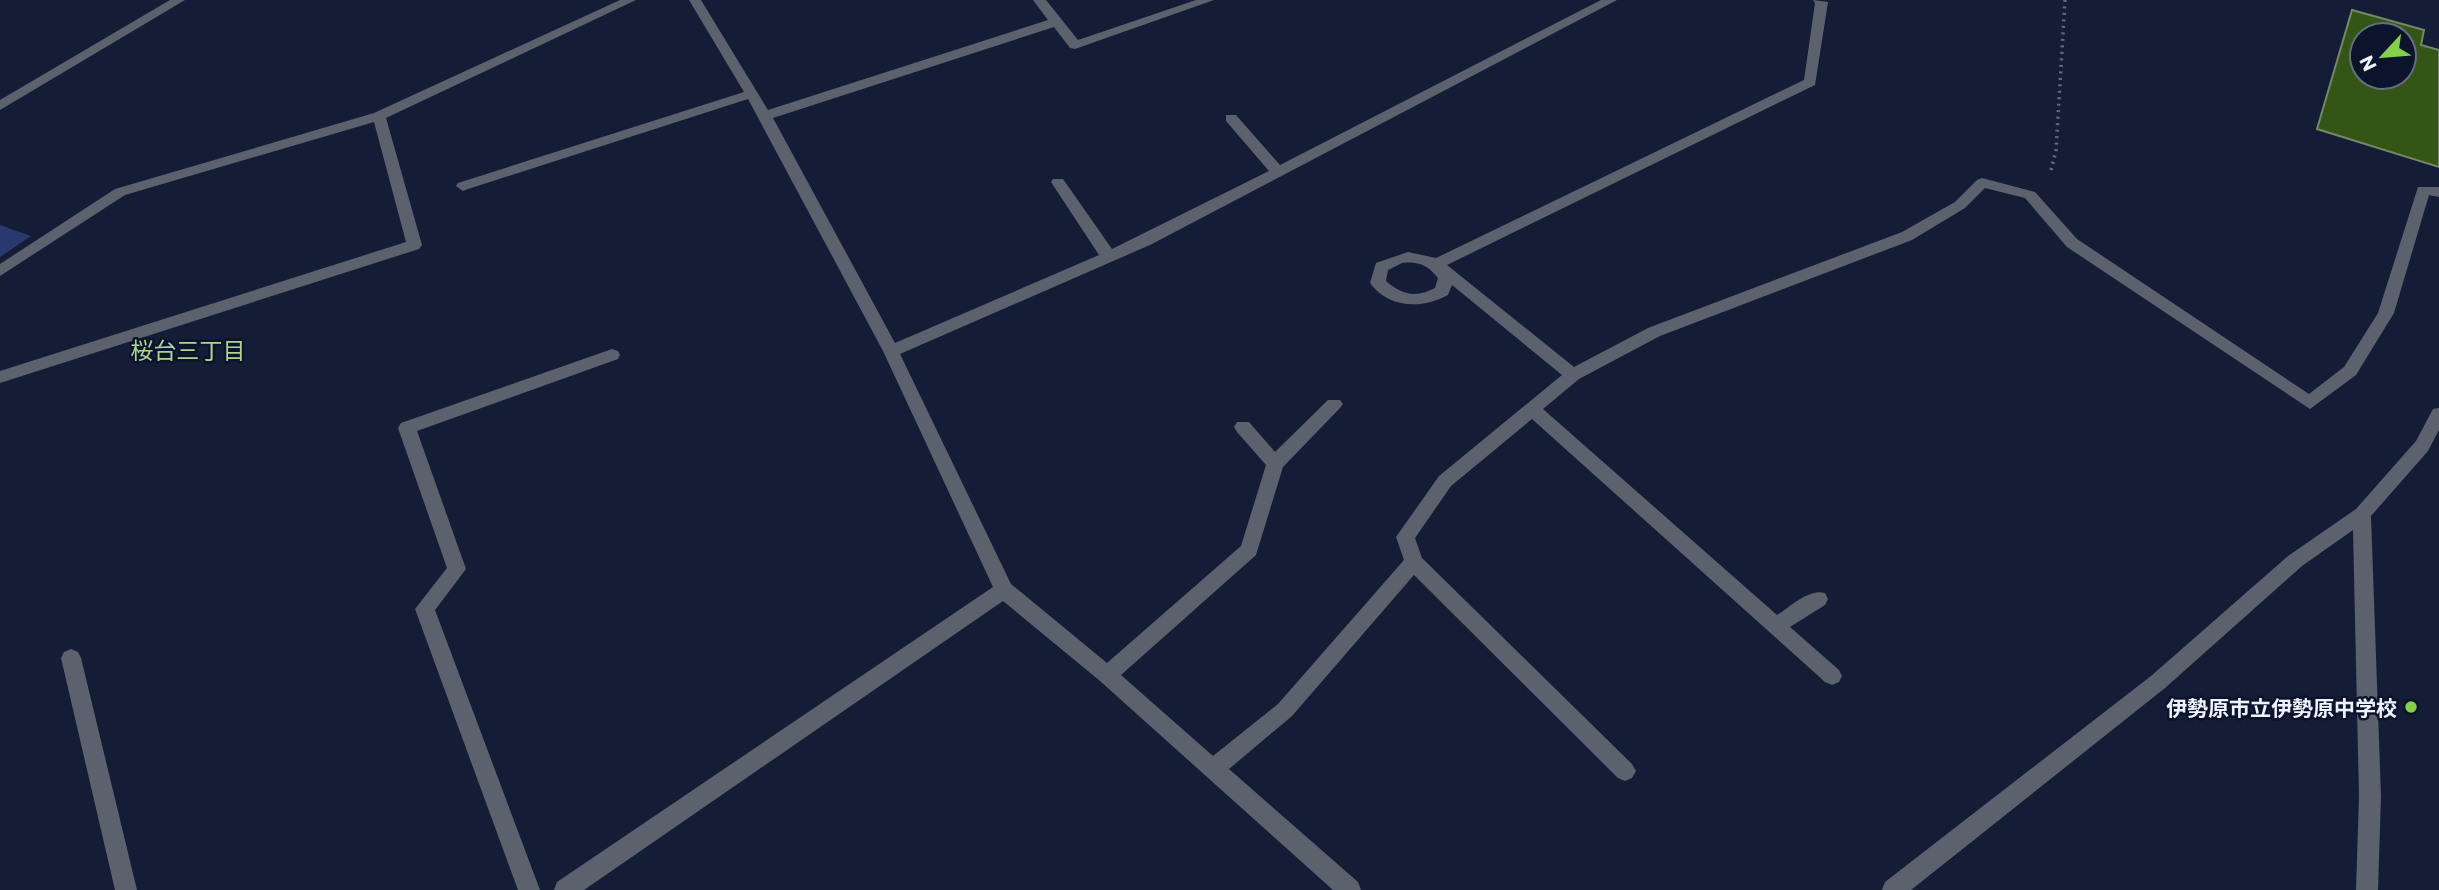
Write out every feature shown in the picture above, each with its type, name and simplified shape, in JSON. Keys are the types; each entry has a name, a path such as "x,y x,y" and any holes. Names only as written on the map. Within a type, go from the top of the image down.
{"street":[{"path":"0,106 179,0"},
{"path":"0,271 120,192 379,116 630,0"},
{"path":"695,0 765,116 891,351 1004,590 1107,675 1350,890"},
{"path":"1039,0 1075,45 1208,0"},
{"path":"891,351 1108,256 1278,172 1611,0"},
{"path":"1573,375 1436,264 1810,82 1822,2 1819,0"},
{"path":"765,116 1055,22"},
{"path":"463,186 751,94"},
{"path":"0,377 414,245 379,116"},
{"path":"1231,118 1278,172"},
{"path":"1058,181 1108,256"},
{"path":"1625,771 1414,562 1405,537 1445,481 1573,375 1654,332 1907,236 1960,205 1982,183 2030,195 2072,243 2310,403 2350,371 2386,313 2423,190 2439,192"},
{"path":"529,890 425,608 457,569 407,428 612,355"},
{"path":"1107,675 1249,550 1275,464 1334,404"},
{"path":"1532,409 1832,676"},
{"path":"1893,890 2158,682 2295,561 2362,514 2422,446 2439,414"},
{"path":"1243,427 1275,464"},
{"path":"2362,514 2370,796 2367,890"},
{"path":"1213,769 1285,710 1414,562"},
{"path":"565,890 1004,590"},
{"path":"1775,625 1818,599"},
{"path":"71,658 126,890"}],"path":[{"path":"2030,195 2048,181 2056,151 2065,0"}],"shaded area":[{"path":"0,225 31,236 0,257"}],"building":[{"path":"2352,10 2392,21 2349,21"},
{"path":"2348,24 2348,91 2418,91 2418,28 2424,30 2421,45 2439,50 2439,167 2317,129"}],"place":[{"name":"伊勢原市立伊勢原中学校","path":"2411,707"}],"district":[{"name":"桜台三丁目","path":"188,350"}]}
